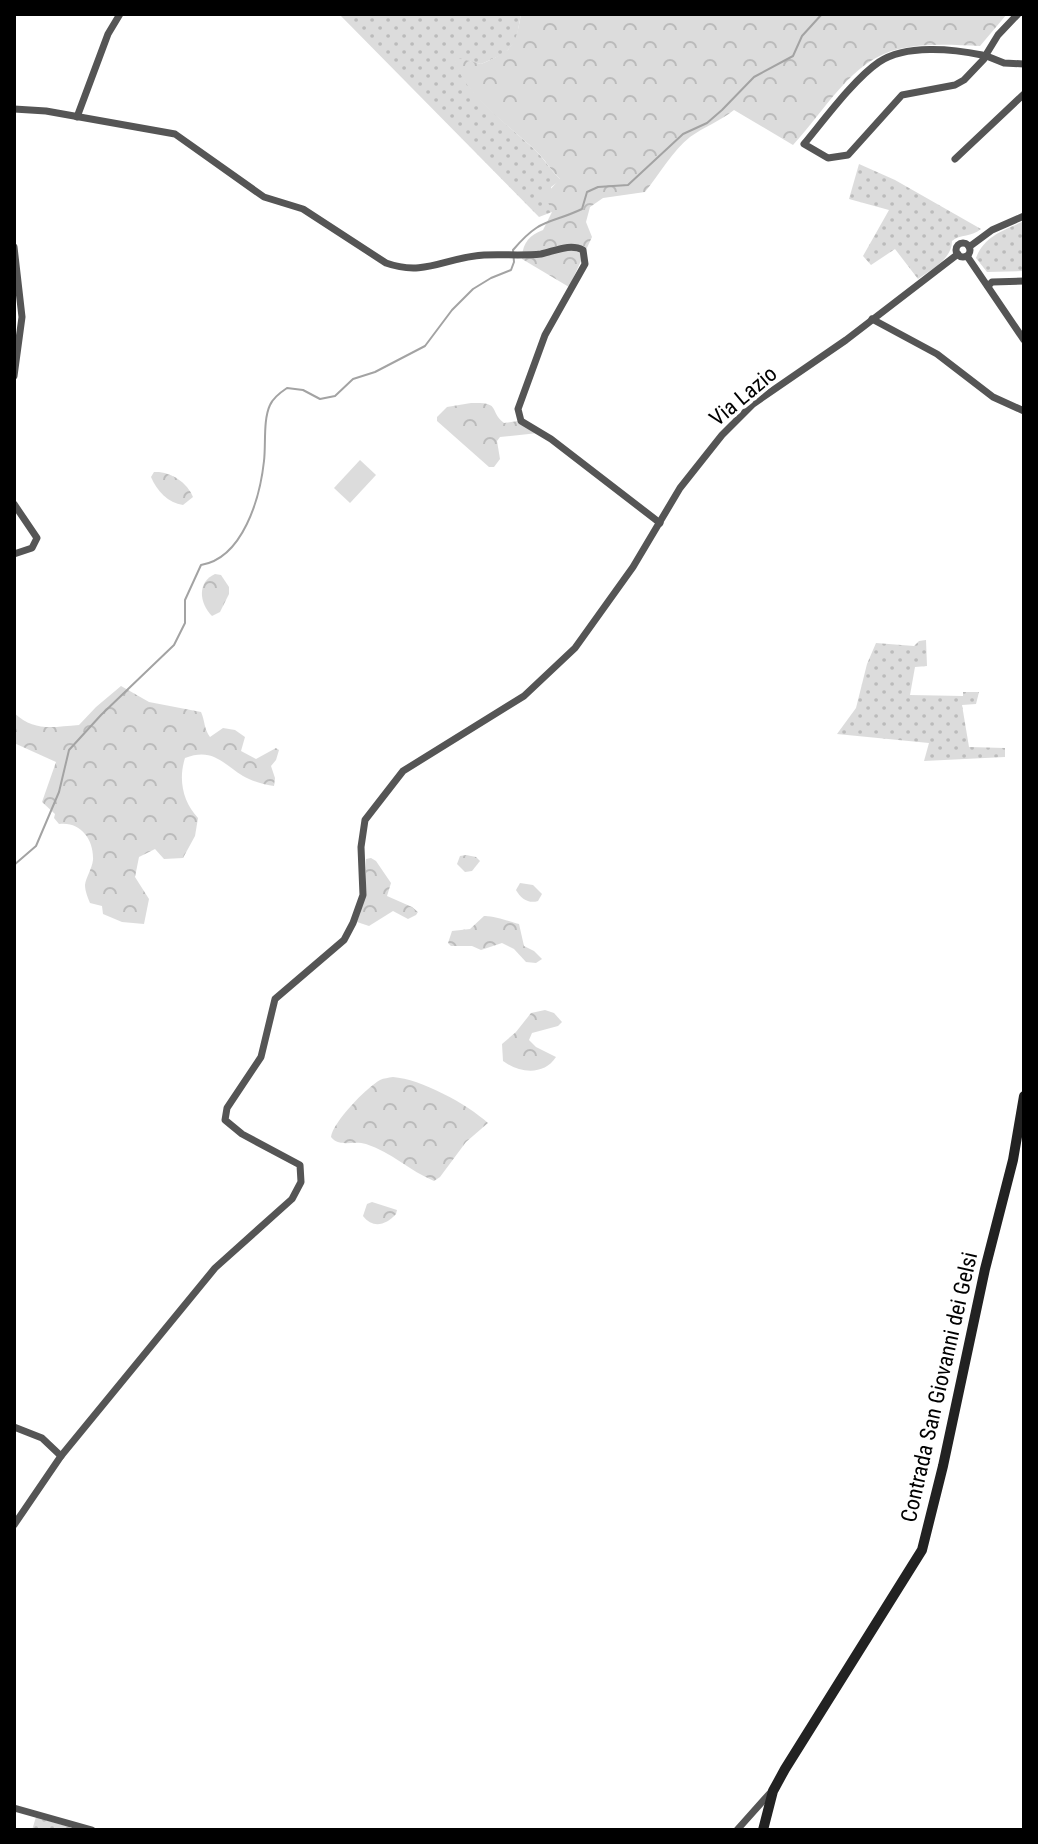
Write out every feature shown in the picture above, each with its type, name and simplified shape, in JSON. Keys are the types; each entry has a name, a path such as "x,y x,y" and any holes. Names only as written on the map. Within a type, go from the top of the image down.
{"main road":[{"name":"Contrada San Giovanni dei Gelsi","path":"763,1830 773,1791 922,1550 985,1269 1013,1160 1024,1096"}],"street":[{"path":"77,117 108,34 120,14"},
{"path":"1018,14 998,35 986,56 964,80 955,85 902,95 848,155 828,158 804,144 863,76 887,58 928,51 986,56 1004,63 1024,64"},
{"path":"955,159 1024,94"},
{"path":"14,109 175,134 264,197 303,209 386,263 399,267 414,270 463,258 540,254 577,246 586,255 585,264 533,363 518,409 521,421 551,439 660,523"},
{"path":"969,247 992,230 1024,216"},
{"path":"967,256 969,247 958,242 958,254 967,256 1024,340"},
{"path":"14,247 22,317 14,376"},
{"name":"Via Lazio","path":"61,1456 215,1268 292,1199 301,1182 300,1165 225,1120 227,1108 261,1057 275,999 344,940 353,923 363,895 361,847 365,820 403,771 524,696 575,648 625,579 680,488 722,435 753,404 958,254"},
{"path":"988,286 992,282 1024,281"},
{"path":"872,319 937,354 993,397 1024,411"},
{"path":"14,504 37,538 32,548 14,554"},
{"path":"14,1427 42,1438 61,1456 14,1525"},
{"name":"Contrada San Giovanni dei Gelsi","path":"737,1830 773,1791"},
{"path":"14,1808 92,1830"}],"green space":[{"path":"339,14 521,14 516,41 504,54 481,64 455,58 459,71 477,96 536,151 561,180 551,187 552,212 539,217"},
{"path":"521,14 1007,14 980,46 909,47 882,55 867,64 840,88 793,145 734,110 695,133 678,149 645,192 603,198 590,207 586,222 592,237 569,287 522,259 527,241 543,230 552,212 545,195 560,179 539,154 476,96 466,84 454,57 481,64 500,55 514,41"},
{"path":"859,164 895,180 981,229 952,241 945,258 918,279 895,249 871,265 863,256 889,210 849,199"},
{"path":"1024,221 1024,271 987,272 976,258 984,244"},
{"path":"471,403 491,405 504,423 518,421 538,433 500,437 497,441 500,459 494,467 489,467 437,421 447,407"},
{"path":"360,460 376,475 350,503 334,488"},
{"path":"154,472 177,478 193,497 183,505 168,499 153,482 151,477"},
{"path":"215,574 221,575 229,587 229,594 220,612 212,616 204,605 202,593 205,582"},
{"path":"926,640 927,666 915,667 910,695 963,696 963,692 979,692 976,704 962,705 969,747 1005,748 1005,757 924,761 929,743 837,734 856,708 867,664 876,643 914,646"},
{"path":"121,686 149,702 201,712 210,737 223,728 235,730 245,737 241,751 256,759 276,748 279,750 271,766 274,786 246,778 210,756 203,754 185,758 183,790 198,818 195,836 183,858 164,859 155,849 139,857 135,877 149,899 144,924 122,922 103,914 102,906 90,903 85,885 93,860 91,845 84,833 73,825 59,824 54,818 55,814 42,802 56,762 14,743 14,713 37,726 79,725"},
{"path":"466,855 480,861 472,871 465,872 457,864 460,856"},
{"path":"371,858 391,883 387,896 412,907 418,912 416,915 408,919 393,911 369,926 357,922 366,894 366,859"},
{"path":"520,883 533,885 542,894 538,901 528,901 520,896 516,890"},
{"path":"484,916 519,924 524,946 542,959 536,963 526,962 514,949 502,943 481,950 448,943 452,931 470,929"},
{"path":"545,1010 554,1013 562,1022 532,1033 529,1040 556,1057 545,1067 531,1071 503,1061 502,1044 531,1013"},
{"path":"393,1077 417,1082 443,1094 488,1123 466,1142 434,1181 375,1147 338,1142 331,1137 344,1114 359,1098 380,1080"},
{"path":"372,1202 397,1210 396,1214 384,1223 371,1223 363,1216 367,1204"},
{"path":"36,1817 79,1830 32,1830"}],"waterway":[{"path":"14,865 36,846 59,792 69,750 174,645 185,623 185,600 201,565 216,560 228,551 247,524 264,461 266,418 275,398 287,388 303,390 320,399 335,396 353,379 375,372 425,346 452,310 473,289 511,270 513,250 531,232 545,223 582,209 587,192 598,187 628,185 683,134 707,123 754,77 793,56 802,36 822,14"}]}
